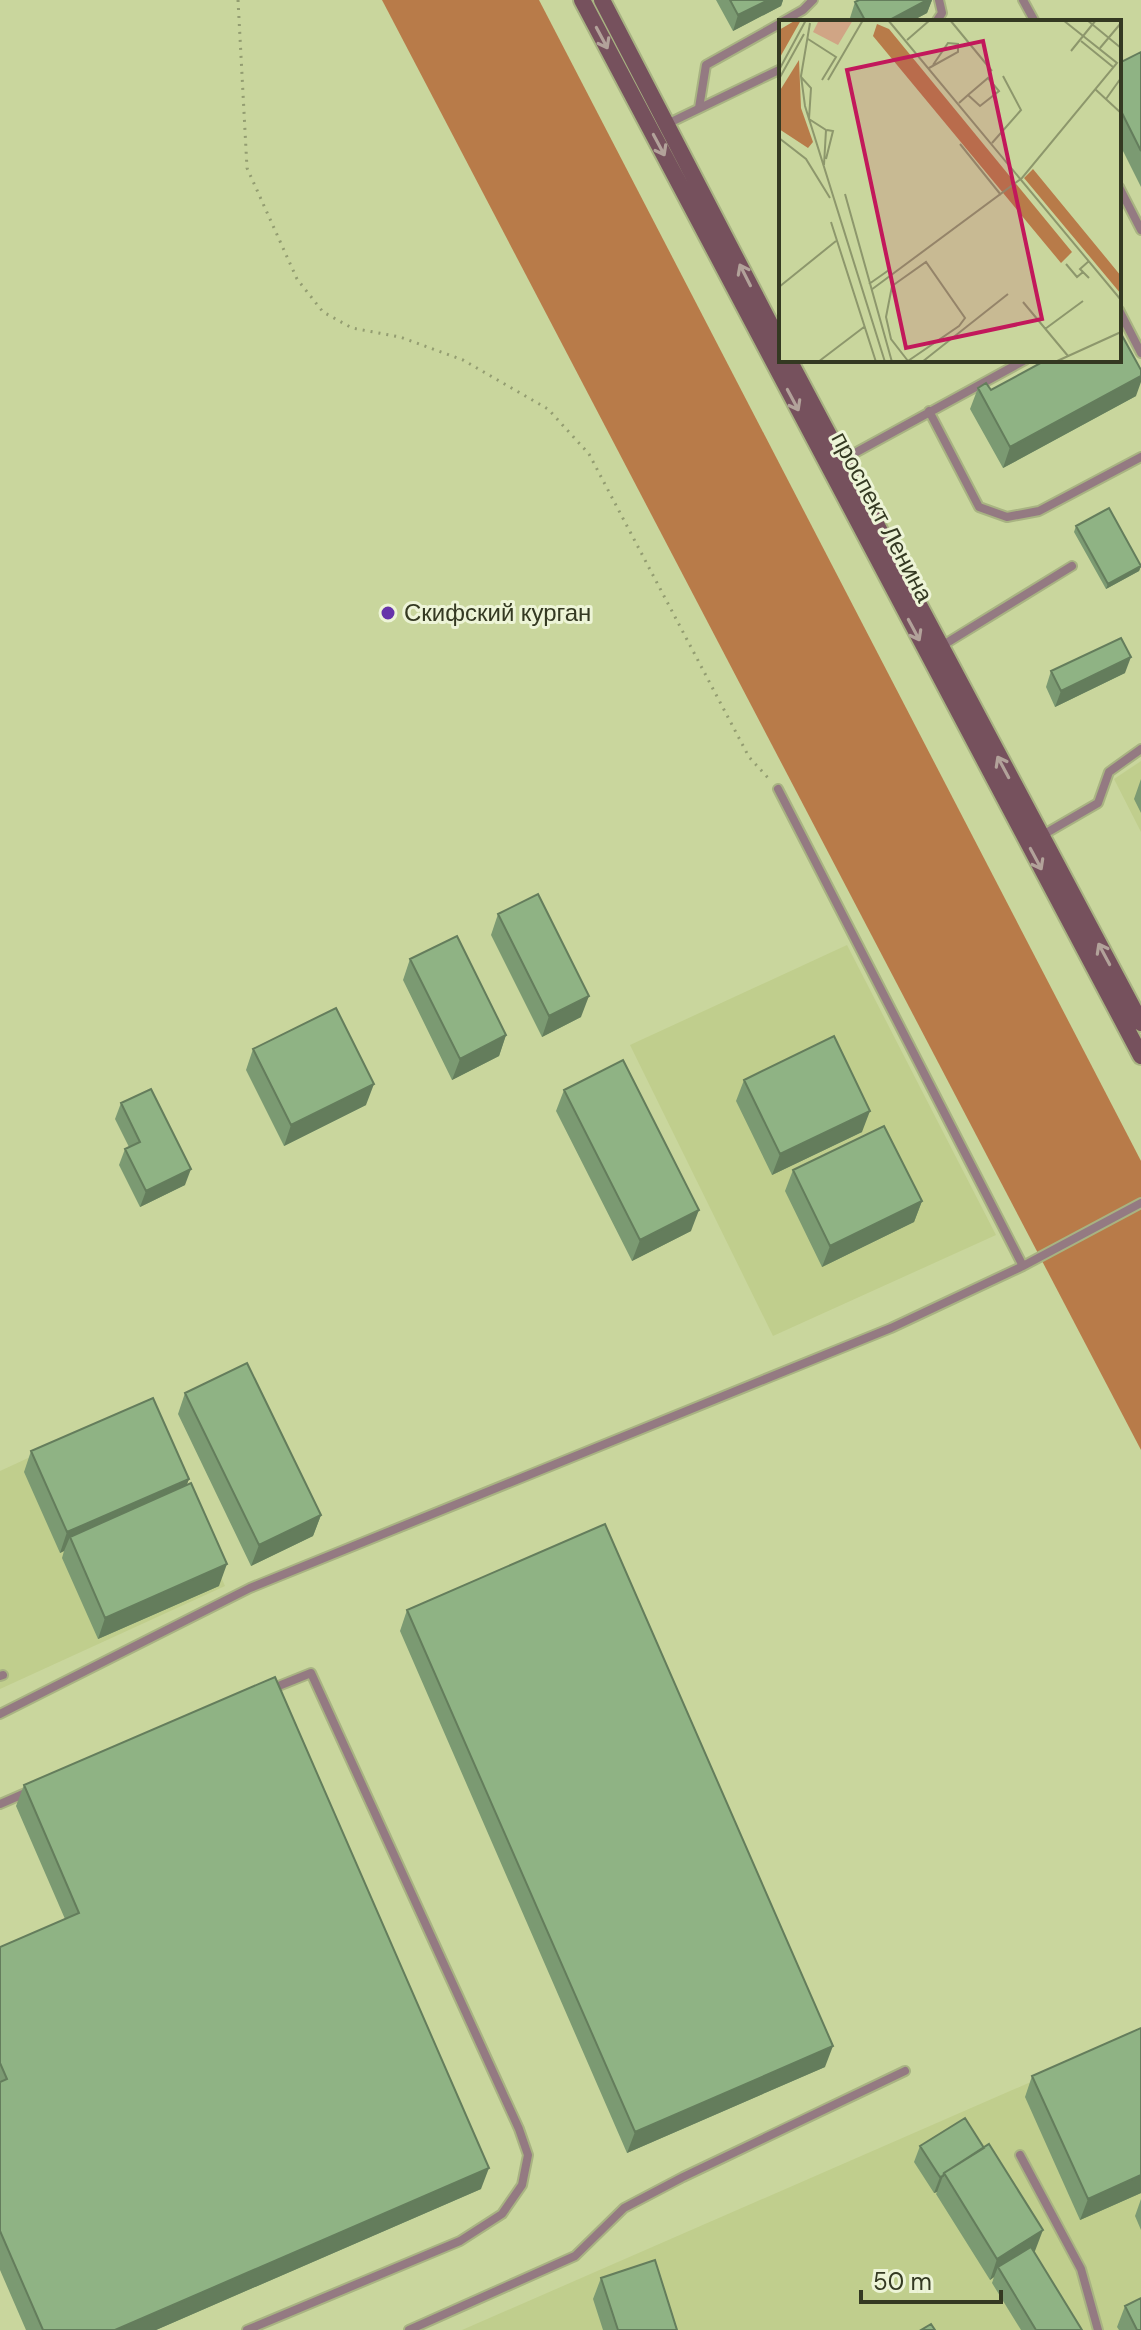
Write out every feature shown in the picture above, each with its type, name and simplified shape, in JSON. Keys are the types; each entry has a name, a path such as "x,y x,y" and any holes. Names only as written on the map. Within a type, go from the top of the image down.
{"main road":[{"name":"проспект Ленина","path":"582,0 1141,1056"},
{"path":"602,0 779,341"},
{"name":"проспект Ленина","path":"790,362 1141,1023"}],"lane":[{"path":"786,20 813,0"},
{"path":"937,20 942,13 939,0"},
{"path":"1023,0 1034,20"},
{"path":"699,108 706,65 779,24"},
{"path":"666,124 779,70"},
{"path":"1121,191 1141,230"},
{"path":"1121,314 1141,353"},
{"path":"841,460 1021,362"},
{"path":"929,411 979,507 1007,517 1039,511 1141,457"},
{"path":"939,647 1072,566"},
{"path":"1040,836 1098,803 1109,772 1141,749"},
{"path":"778,789 1023,1266"},
{"path":"0,1714 250,1588 891,1328 1023,1266 1141,1203"},
{"path":"247,2330 460,2241 502,2214 522,2185 528,2155 519,2129 311,1673 269,1691"},
{"path":"0,1804 42,1786"},
{"path":"409,2330 575,2256 624,2208 905,2071"},
{"path":"1020,2155 1081,2269 1098,2330"}],"path":[{"path":"238,0 247,168 297,279 323,312 352,328 400,337 463,360 548,409 589,454 749,757 778,789"}],"shaded area":[{"path":"382,0 539,0 1141,1161 1141,1450"},
{"path":"1141,761 1141,832 1114,779"},
{"path":"847,945 996,1235 773,1336 630,1045"},
{"path":"145,1404 225,1586 0,1689 0,1471"},
{"path":"1141,2034 1141,2330 462,2330"}],"building":[{"path":"730,0 768,0 738,15"},
{"path":"927,0 890,20 865,20 855,2"},
{"path":"1141,52 1141,151 1121,111 1121,62"},
{"path":"1121,334 1141,370 1141,376 1010,447 978,388 986,383 991,390 1042,362 1121,362"},
{"path":"1109,508 1141,566 1108,584 1076,526"},
{"path":"1121,638 1131,657 1061,691 1051,671"},
{"path":"538,894 589,996 549,1016 498,914"},
{"path":"457,936 506,1035 460,1059 410,959"},
{"path":"336,1008 374,1084 291,1125 253,1049"},
{"path":"834,1036 870,1111 780,1154 744,1080"},
{"path":"623,1060 699,1210 640,1240 564,1090"},
{"path":"151,1089 191,1169 146,1191 125,1149 140,1142 121,1103"},
{"path":"884,1126 922,1201 830,1246 793,1170"},
{"path":"247,1363 321,1515 259,1545 185,1393"},
{"path":"153,1398 189,1479 67,1532 31,1451"},
{"path":"191,1483 227,1564 105,1618 70,1537"},
{"path":"605,1524 833,2046 635,2132 407,1610"},
{"path":"275,1677 489,2168 115,2330 43,2330 0,2231 0,2082 7,2079 0,2063 0,1947 79,1913 24,1785"},
{"path":"1141,2028 1141,2175 1088,2199 1032,2076"},
{"path":"965,2118 984,2148 940,2177 920,2146"},
{"path":"989,2144 1043,2230 997,2259 944,2173"},
{"path":"1031,2247 1082,2330 1036,2330 998,2267"},
{"path":"655,2260 677,2330 618,2330 601,2278"},
{"path":"1141,2298 1141,2330 1137,2330 1125,2306"},
{"path":"931,2324 935,2330 921,2330"}],"place":[{"name":"Скифский курган","path":"388,613"}]}
